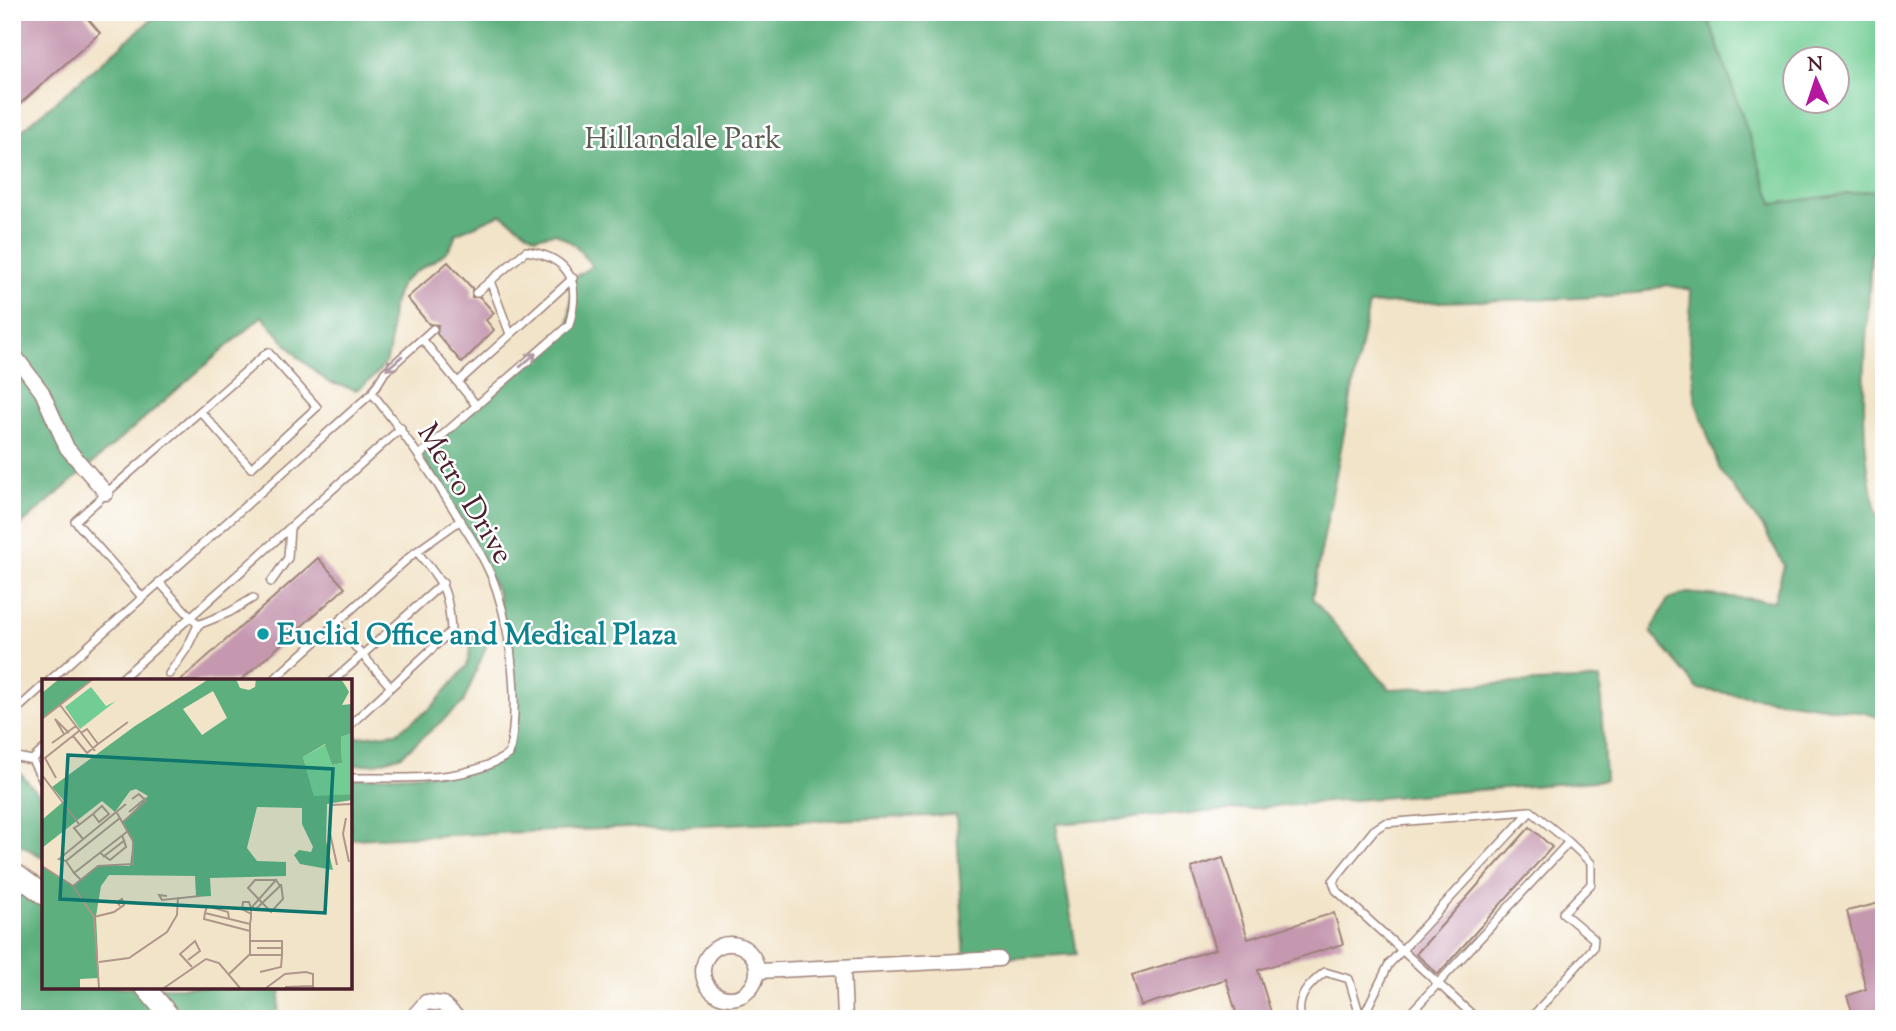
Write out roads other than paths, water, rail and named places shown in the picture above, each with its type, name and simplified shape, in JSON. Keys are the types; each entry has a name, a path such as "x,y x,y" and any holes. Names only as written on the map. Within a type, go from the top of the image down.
{"street":[{"path":"12,352 42,392 67,448 106,493"},
{"path":"12,871 42,894"},
{"path":"759,971 999,959"},
{"path":"844,968 845,1019"},
{"path":"147,989 172,1019"},
{"path":"411,1019 426,1002 443,1004 459,1019"}],"lane":[{"path":"421,454 569,325 576,300 573,278 551,254 526,251 476,293"},
{"path":"458,382 573,278"},
{"path":"490,281 510,334"},
{"path":"51,679 372,393 385,372 433,329"},
{"path":"422,339 477,406"},
{"path":"142,597 75,521 106,493 200,411 268,352 317,407 251,468 200,411"},
{"name":"Metro Drive","path":"352,778 470,772 490,767 509,754 515,728 511,660 497,591 461,520 421,454 372,393"},
{"path":"121,679 401,428"},
{"path":"274,679 416,552 461,520"},
{"path":"271,582 288,558 290,527"},
{"path":"352,723 451,631 450,600 443,583 416,552"},
{"path":"159,582 198,625"},
{"path":"335,679 443,583"},
{"path":"169,674 187,648 198,625 230,612 253,598"},
{"path":"335,624 391,687"},
{"path":"12,714 42,687"},
{"path":"32,760 42,751"},
{"path":"12,755 32,760 42,779"},
{"path":"1362,1019 1376,985 1401,950 1531,811"},
{"path":"1477,1019 1336,890 1333,881 1374,830 1385,823 1531,811 1591,863 1591,884 1563,913 1594,939 1593,948 1530,1019"},
{"path":"1405,1019 1569,842"},
{"path":"1301,1019 1298,1009 1308,985 1325,972 1349,979 1362,1019"}],"place":[{"name":"Euclid Office and Medical Plaza","path":"263,634"}],"park label":[{"name":"Hillandale Park","path":"683,138"}]}
